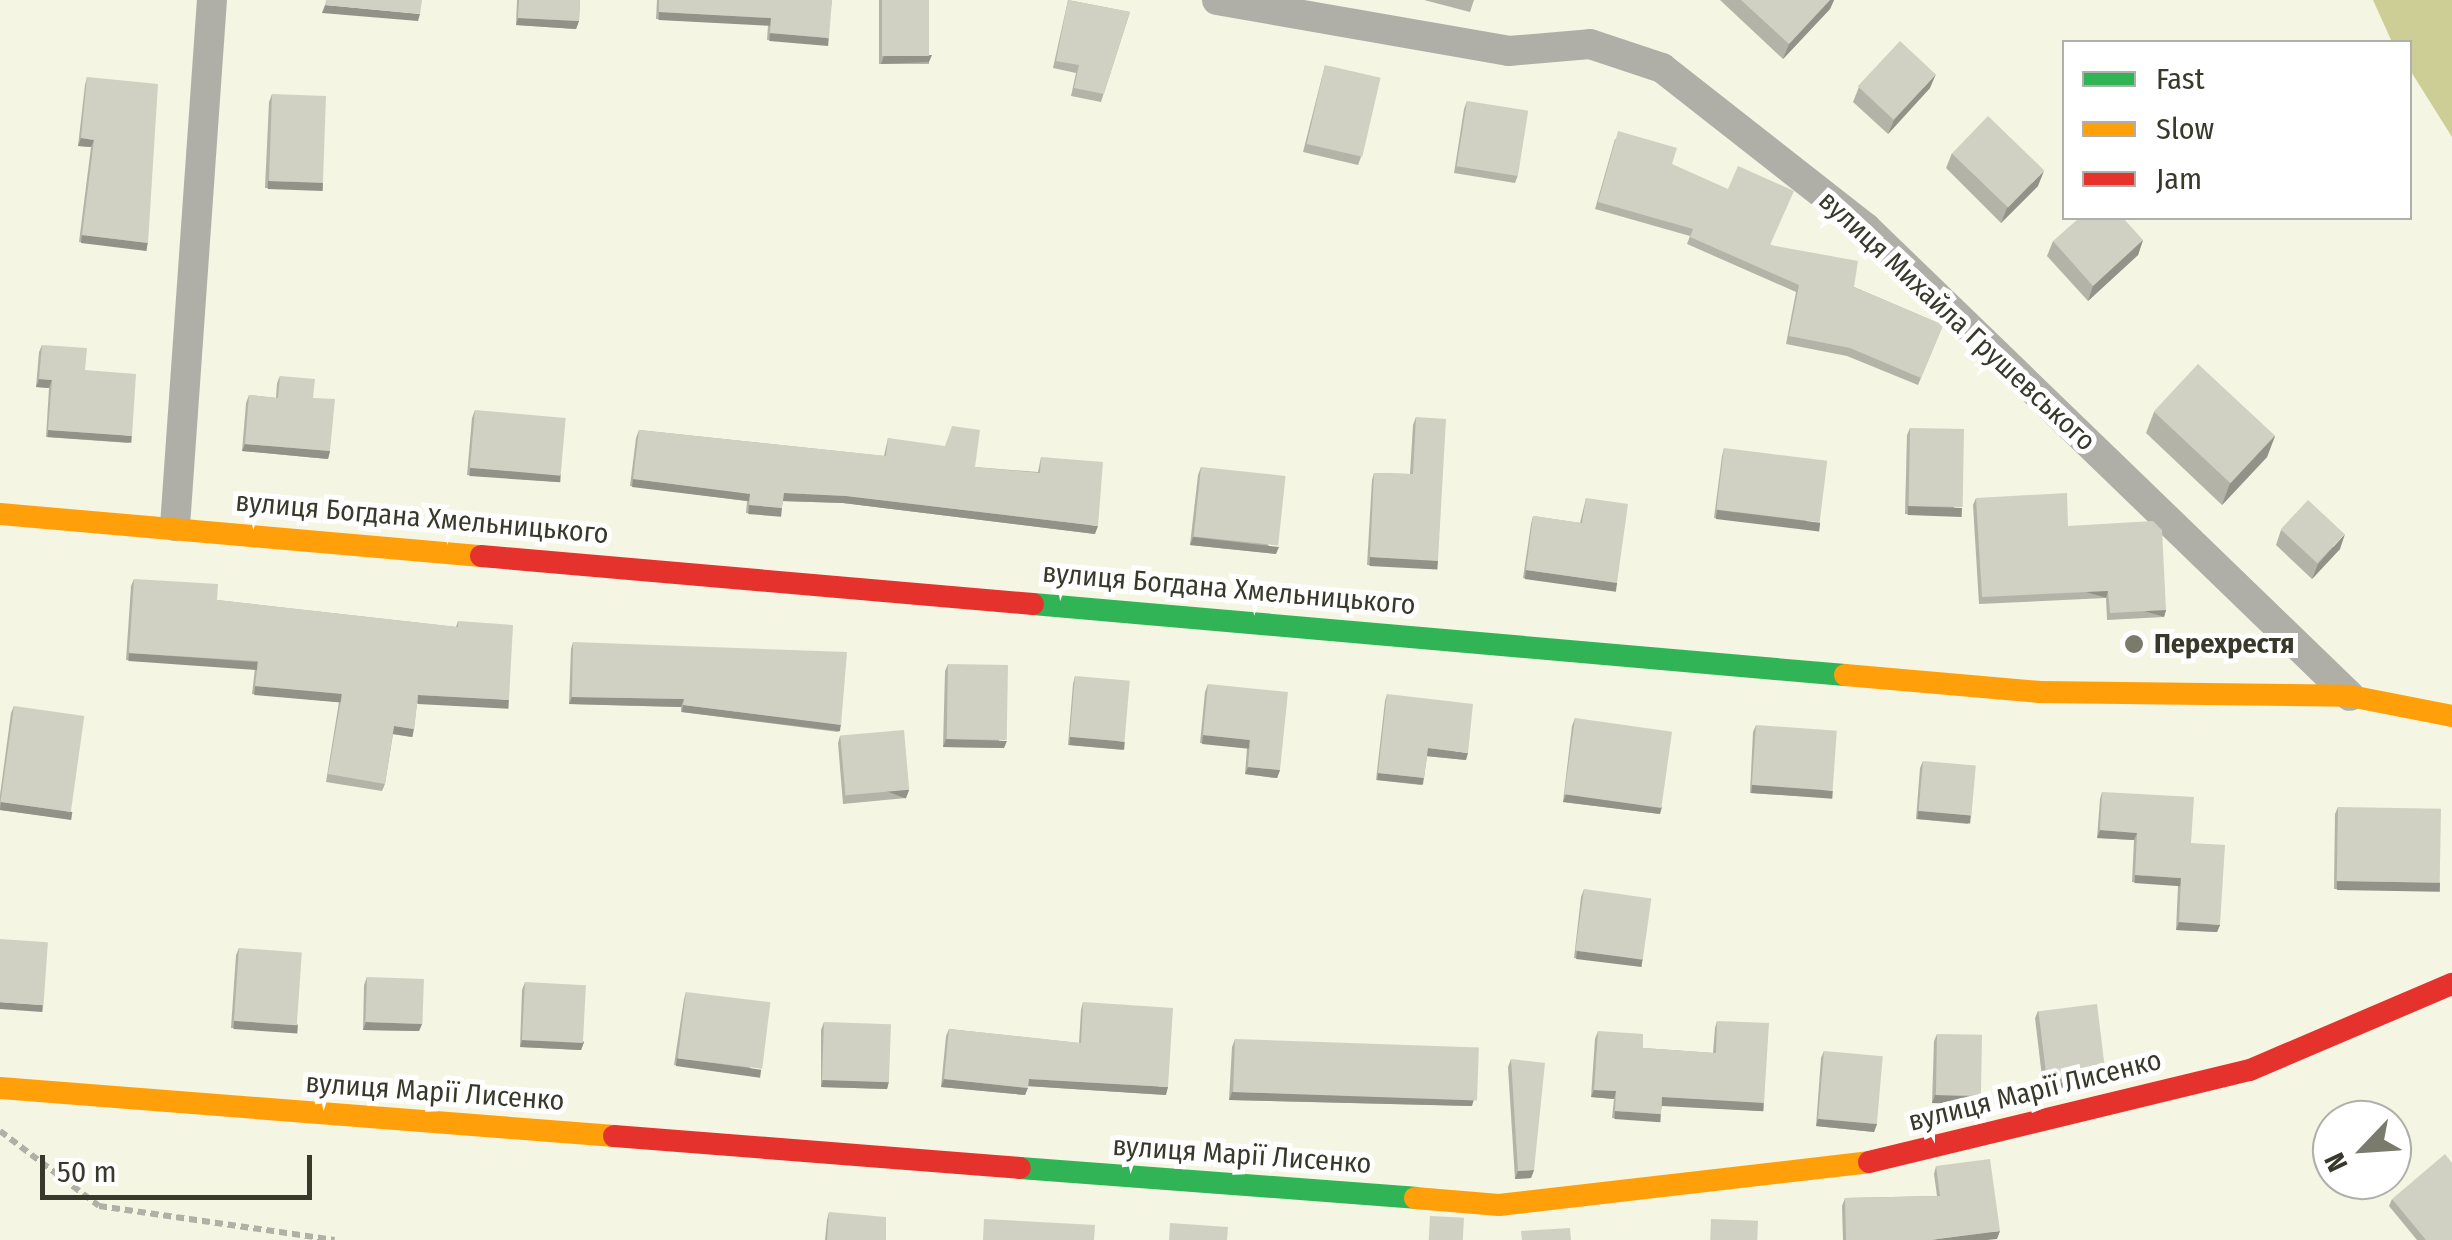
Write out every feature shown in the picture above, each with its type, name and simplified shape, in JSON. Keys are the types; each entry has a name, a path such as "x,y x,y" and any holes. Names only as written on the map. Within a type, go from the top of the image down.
{"street":[{"path":"175,526 212,0"},
{"name":"вулиця Михайла Грушевського","path":"1217,0 1299,8 1509,50 1590,44 1662,68 1866,228 2350,696"},
{"name":"вулиця Богдана Хмельницького","path":"0,514 175,526 2040,692 2350,696 2452,716"},
{"name":"вулиця Марії Лисенко","path":"0,1088 1499,1205 1852,1166 2250,1070 2452,984"}],"path":[{"path":"0,1131 99,1206 335,1240"}],"shaded area":[{"path":"2373,0 2452,0 2452,137 2412,73 2412,40 2391,40"}],"building":[{"path":"326,0 422,0 420,14 325,5"},
{"path":"519,0 580,0 579,21 518,18"},
{"path":"659,0 832,0 829,38 770,33 771,18 659,12"},
{"path":"882,0 929,0 929,56 882,56"},
{"path":"1068,0 1130,12 1104,94 1074,88 1079,65 1056,61"},
{"path":"1741,0 1830,0 1789,44"},
{"path":"1900,41 1936,74 1894,120 1858,86"},
{"path":"1325,65 1381,78 1362,157 1307,144"},
{"path":"87,77 158,84 148,243 82,235 94,140 81,138"},
{"path":"272,94 326,96 323,183 269,181"},
{"path":"1467,101 1528,111 1518,176 1457,166"},
{"path":"1988,116 2044,170 2008,208 1952,153"},
{"path":"1618,131 1677,148 1672,164 1728,189 1738,166 1794,191 1770,245 1858,261 1854,287 1943,325 1921,378 1850,348 1789,336 1799,285 1690,237 1693,229 1598,202"},
{"path":"2077,220 2125,220 2143,240 2093,286 2053,241"},
{"path":"42,345 87,348 85,370 136,374 132,436 48,430 52,380 39,379"},
{"path":"2198,364 2275,436 2230,483 2154,412"},
{"path":"280,376 315,379 313,398 335,399 330,451 245,444 249,395 278,398"},
{"path":"475,410 566,418 561,476 470,468"},
{"path":"1416,417 1446,419 1438,561 1370,557 1374,473 1413,474"},
{"path":"952,426 980,430 975,467 1040,473 1041,457 1103,462 1098,526 846,496 784,493 782,508 749,505 750,494 633,479 639,430 886,456 888,438 945,446"},
{"path":"1910,428 1964,429 1963,507 1909,506"},
{"path":"1724,448 1827,461 1820,522 1716,510"},
{"path":"1201,467 1286,476 1278,546 1194,537"},
{"path":"2067,493 2068,526 2153,521 2162,530 2166,610 2110,613 2108,591 1982,597 1976,498"},
{"path":"1586,498 1628,504 1617,583 1526,570 1533,516 1582,523"},
{"path":"2308,500 2345,534 2317,563 2281,529"},
{"path":"134,579 218,584 217,600 458,627 458,621 513,625 509,700 418,695 414,729 394,726 385,784 328,774 342,694 255,686 258,661 129,653"},
{"path":"573,642 847,652 841,725 683,705 684,699 572,697"},
{"path":"948,664 1008,665 1007,740 947,739"},
{"path":"1075,676 1130,681 1124,742 1070,737"},
{"path":"1208,684 1288,692 1280,770 1248,767 1250,740 1203,735"},
{"path":"1387,694 1473,704 1468,753 1428,748 1424,778 1378,773"},
{"path":"14,706 84,716 71,812 1,802"},
{"path":"1575,718 1672,732 1661,808 1564,794"},
{"path":"1756,725 1837,731 1833,791 1752,785"},
{"path":"904,730 909,790 845,795 840,736"},
{"path":"1923,761 1976,766 1971,815 1919,811"},
{"path":"2102,792 2194,797 2191,843 2225,845 2220,925 2179,922 2181,878 2135,875 2137,833 2100,830"},
{"path":"2338,807 2441,809 2440,883 2337,881"},
{"path":"1584,889 1651,898 1643,960 1575,950"},
{"path":"0,939 48,942 43,1005 0,1002"},
{"path":"239,948 302,952 297,1025 234,1021"},
{"path":"367,977 424,979 422,1024 365,1022"},
{"path":"525,982 586,985 583,1043 522,1040"},
{"path":"686,992 770,1002 762,1069 678,1059"},
{"path":"1083,1002 1173,1008 1168,1087 1029,1079 1028,1088 944,1079 949,1029 1081,1043"},
{"path":"2097,1004 2106,1073 2047,1081 2038,1011"},
{"path":"1717,1021 1769,1023 1764,1103 1662,1097 1661,1114 1615,1111 1616,1091 1594,1090 1598,1031 1643,1034 1643,1048 1716,1053"},
{"path":"824,1022 891,1024 889,1082 822,1080"},
{"path":"1937,1034 1982,1035 1981,1096 1936,1095"},
{"path":"1235,1039 1479,1048 1477,1100 1233,1092"},
{"path":"1824,1051 1883,1056 1877,1124 1818,1119"},
{"path":"1511,1059 1545,1063 1534,1170 1518,1171"},
{"path":"2445,1154 2452,1163 2452,1240 2426,1240 2393,1200 2412,1200 2412,1182"},
{"path":"1990,1159 2000,1231 1930,1240 1846,1240 1845,1198 1940,1196 1936,1166"},
{"path":"829,1212 886,1217 886,1240 827,1240"},
{"path":"1430,1216 1464,1218 1463,1240 1429,1240"},
{"path":"984,1219 1095,1225 1094,1240 983,1240"},
{"path":"1711,1219 1758,1221 1757,1240 1710,1240"},
{"path":"1170,1223 1228,1227 1227,1240 1169,1240"},
{"path":"1570,1228 1571,1240 1522,1240 1521,1231"}],"traffic: fast":[{"path":"1033,604 1845,675"},
{"path":"1020,1168 1415,1198"}],"traffic: slow":[{"path":"0,514 481,556"},
{"path":"1845,675 2040,692 2350,696 2452,716"},
{"path":"0,1088 614,1136"},
{"path":"1415,1198 1499,1205 1869,1162"}],"traffic: jam":[{"path":"481,556 1033,604"},
{"path":"1869,1162 2250,1070 2452,984"},
{"path":"614,1136 1020,1168"}],"place":[{"name":"Перехрестя","path":"2134,644"}]}
